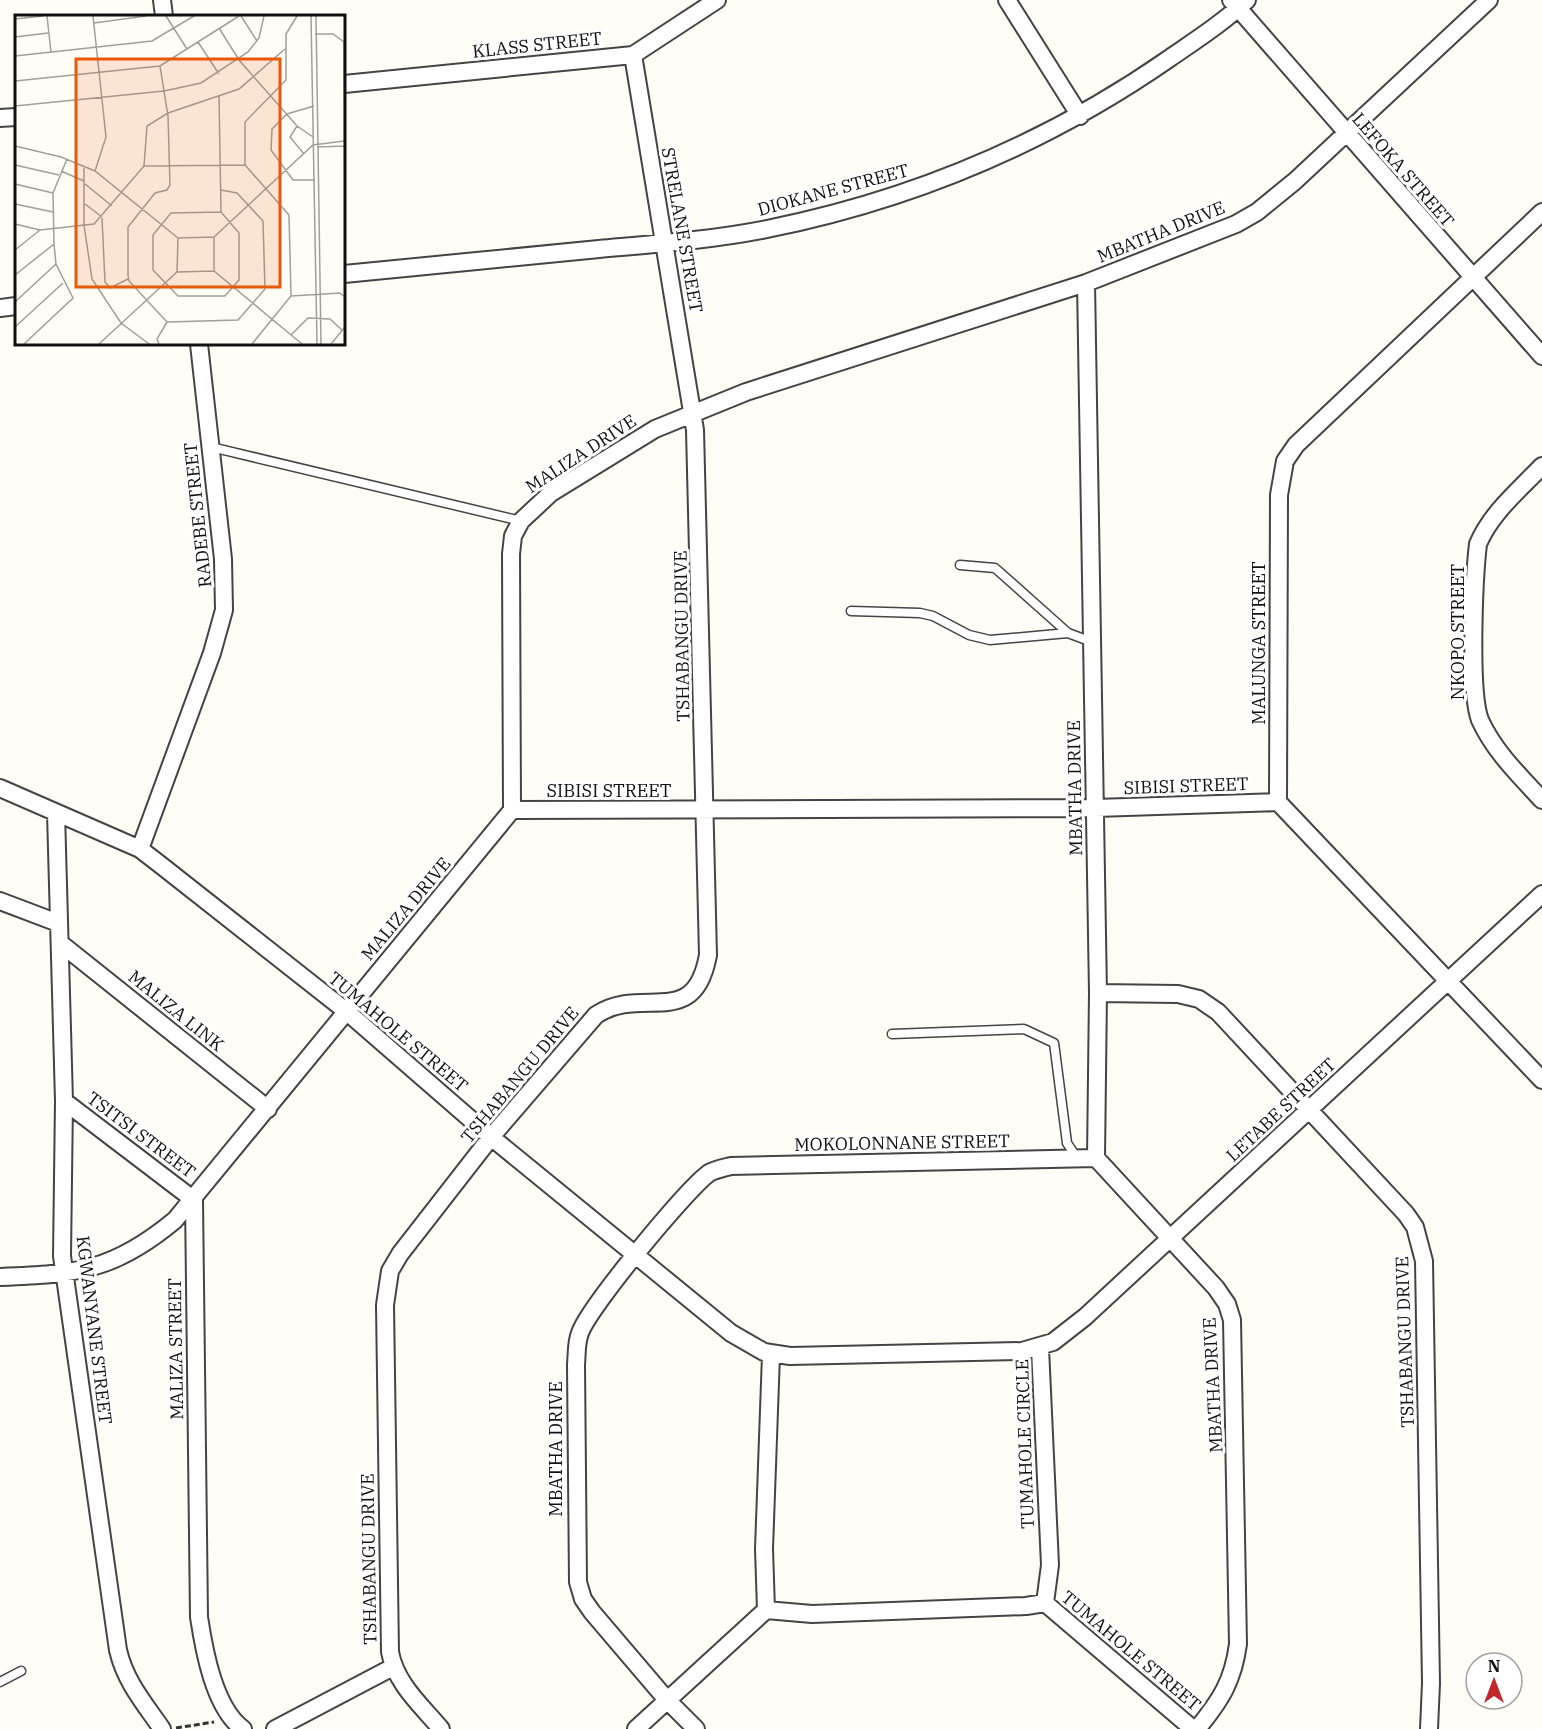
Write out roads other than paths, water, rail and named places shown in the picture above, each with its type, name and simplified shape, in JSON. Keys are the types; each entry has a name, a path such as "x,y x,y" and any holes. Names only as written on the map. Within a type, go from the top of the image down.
{"street":[{"path":"162,0 164,15"},
{"name":"KLASS STREET","path":"345,84 633,55 717,0"},
{"path":"1007,0 1080,116"},
{"name":"MBATHA DRIVE","path":"1195,1729 1225,1690 1234,1672 1238,1644 1233,1342 1227,1304 1172,1238 1096,1158 1098,993 1096,808 1086,283 1236,224 1276,198 1489,0"},
{"name":"DIOKANE STREET","path":"345,274 663,243 765,230 893,196 1005,153 1080,116 1138,80 1238,3"},
{"name":"LEFOKA STREET","path":"1238,3 1345,133 1542,356"},
{"name":"STRELANE STREET","path":"633,55 663,243 694,411"},
{"path":"0,118 15,117"},
{"name":"MALUNGA STREET","path":"1278,802 1279,495 1285,461 1296,445 1542,212"},
{"name":"MALIZA DRIVE","path":"346,1011 512,810 511,554 513,536 521,521 551,493 655,429 694,411 746,392 1086,283"},
{"path":"0,308 15,306"},
{"name":"RADEBE STREET","path":"140,849 222,619 225,578 199,345"},
{"name":"TSHABANGU DRIVE","path":"441,1729 400,1682 393,1667 389,1632 386,1288 400,1254 491,1137 596,1015 608,1008 624,1004 681,999 696,990 702,980 708,955 697,453 694,411"},
{"name":"NKOPO STREET","path":"1542,466 1497,513 1485,528 1478,544 1475,690 1479,716 1487,734 1500,754 1542,800"},
{"name":"TUMAHOLE STREET","path":"0,788 140,849 346,1011 491,1137 743,1341 771,1355"},
{"path":"1278,802 1542,1080"},
{"name":"SIBISI STREET","path":"512,810 1096,808 1278,802"},
{"name":"KGWANYANE STREET","path":"56,813 64,1101 61,1214 64,1275 122,1669 162,1729"},
{"name":"LETABE STREET","path":"1040,1348 1071,1330 1542,894"},
{"path":"0,901 58,923"},
{"name":"MALIZA LINK","path":"60,943 268,1109"},
{"name":"TSHABANGU DRIVE","path":"1098,993 1158,992 1199,999 1237,1030 1406,1214 1415,1227 1421,1244 1424,1273 1431,1671 1429,1729"},
{"path":"194,1200 346,1011"},
{"name":"TSITSI STREET","path":"0,1277 64,1275 114,1262 138,1249 175,1220 194,1200 64,1101"},
{"name":"MOKOLONNANE STREET","path":"710,1172 731,1166 1096,1158"},
{"name":"MBATHA DRIVE","path":"696,1729 667,1700 583,1599 576,1561 577,1346 580,1332 588,1318 636,1255 710,1172"},
{"name":"MALIZA STREET","path":"194,1200 199,1617 207,1662 238,1724"},
{"name":"TUMAHOLE CIRCLE","path":"771,1355 1001,1353 1040,1348 1050,1565 1045,1603"},
{"path":"766,1610 764,1549 771,1355"},
{"path":"636,1729 766,1610 812,1614 1026,1606 1045,1603"},
{"name":"TUMAHOLE STREET","path":"1045,1603 1195,1729"},
{"path":"275,1729 393,1667"}],"lane":[{"path":"211,447 521,521"},
{"path":"960,566 995,568 1068,633 1092,642"},
{"path":"850,611 920,613 933,616 969,635 990,640 1068,633"},
{"path":"892,1034 1024,1029 1054,1043 1066,1143 1077,1158"},
{"path":"0,1682 21,1671"}]}
